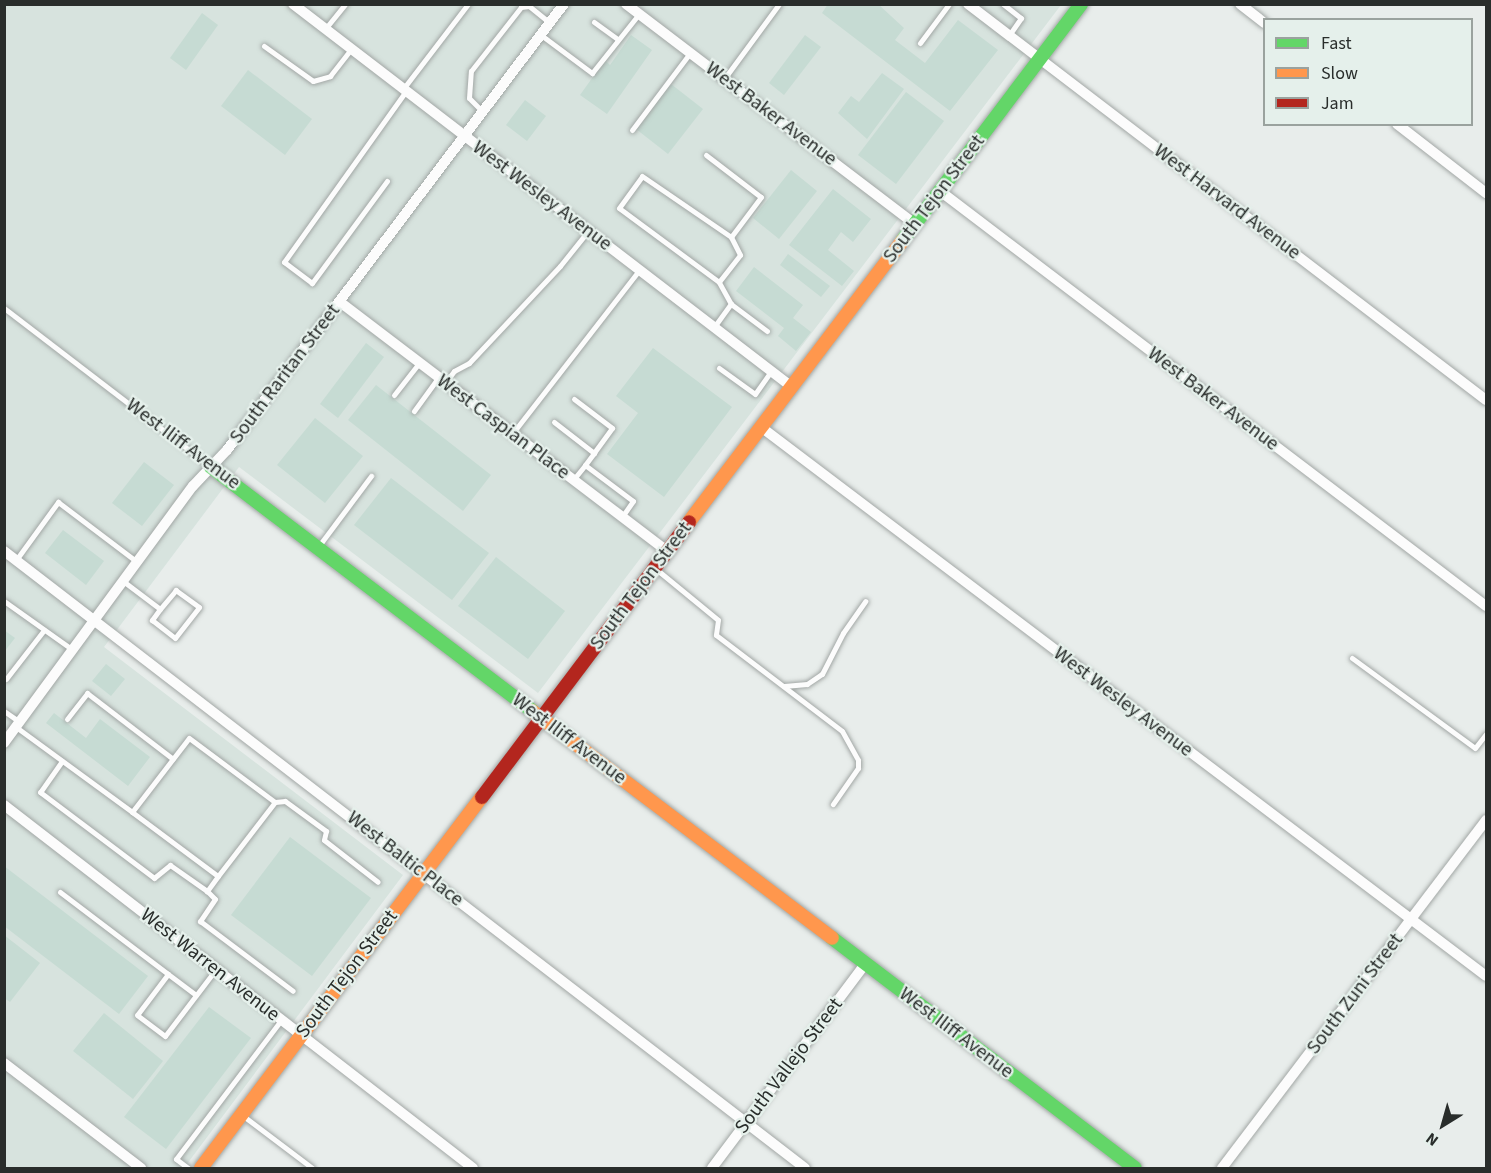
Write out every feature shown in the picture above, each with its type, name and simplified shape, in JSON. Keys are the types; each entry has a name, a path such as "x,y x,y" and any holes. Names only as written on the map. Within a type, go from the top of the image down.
{"street":[{"name":"West Wesley Avenue","path":"292,4 792,387"},
{"name":"South Raritan Street","path":"4,743 137,562 339,302 564,4"},
{"name":"West Baker Avenue","path":"626,4 915,224"},
{"name":"West Harvard Avenue","path":"968,4 1486,400"},
{"name":"South Tejon Street","path":"201,1168 1081,4"},
{"path":"1240,4 1263,22"},
{"path":"1400,126 1486,193"},
{"name":"West Baker Avenue","path":"940,191 1486,606"},
{"name":"West Caspian Place","path":"339,302 667,552"},
{"name":"West Wesley Avenue","path":"761,427 1486,976"},
{"name":"West Iliff Avenue","path":"212,467 1135,1168"},
{"name":"West Baltic Place","path":"4,551 806,1168"},
{"name":"West Warren Avenue","path":"6,808 473,1168"},
{"name":"South Zuni Street","path":"1222,1168 1486,820"},
{"name":"South Vallejo Street","path":"712,1168 866,964"},
{"path":"4,1063 141,1168"}],"lane":[{"path":"325,29 345,4"},
{"path":"387,181 312,283 284,262 404,90 468,4"},
{"path":"724,79 779,4"},
{"path":"920,43 950,4"},
{"path":"1003,4 1021,18 1008,35"},
{"path":"483,111 469,98 471,71 521,7 529,6 550,23"},
{"path":"541,35 592,73 639,14"},
{"path":"594,22 617,39"},
{"path":"264,46 314,81 330,76 351,49"},
{"path":"632,130 690,53"},
{"path":"706,155 761,198 731,237"},
{"path":"718,282 740,255 731,237 642,176 620,208 718,282 731,304 767,331"},
{"path":"414,411 442,380 469,363 560,266 588,231"},
{"path":"512,434 639,270"},
{"path":"714,327 731,304"},
{"name":"West Iliff Avenue","path":"4,308 212,467"},
{"path":"394,395 419,363"},
{"path":"719,368 754,394 771,371"},
{"path":"573,480 612,428 574,399"},
{"path":"554,422 594,453"},
{"path":"585,465 633,501 622,517"},
{"path":"318,547 371,476"},
{"path":"16,560 58,502 137,562"},
{"path":"655,568 718,620 716,635 842,731 858,760 858,768 833,804"},
{"path":"123,581 160,609"},
{"path":"176,590 199,607 175,638 152,620 160,609 176,590"},
{"path":"4,601 73,650"},
{"path":"784,686 807,684 822,674 843,633 865,601"},
{"path":"6,679 44,630"},
{"path":"1352,658 1475,748 1486,734"},
{"path":"67,719 87,693 173,759"},
{"path":"4,711 62,761 218,876"},
{"path":"132,812 189,738 275,802 285,801 326,831 324,840 378,882"},
{"path":"62,761 40,792 154,878 170,865 207,891 215,899 200,921 293,991"},
{"path":"207,891 275,802"},
{"path":"60,892 196,995"},
{"path":"168,974 137,1015 165,1036 216,969"},
{"path":"188,1168 176,1160 281,1020"},
{"path":"242,1114 312,1168"}],"shaded area":[{"path":"5,5 1061,5 538,693 239,467 104,647 403,875 184,1168 5,1168"}],"building":[{"path":"828,4 878,4 904,28 895,40 925,63 958,20 998,50 950,111 822,13"},
{"path":"202,13 218,25 186,70 170,58"},
{"path":"631,35 652,50 607,114 580,95 605,60 610,65"},
{"path":"805,35 821,47 784,95 769,83"},
{"path":"248,70 312,119 285,155 221,106"},
{"path":"882,73 904,89 867,139 838,113 851,96 859,102"},
{"path":"671,84 703,109 668,154 636,129"},
{"path":"906,92 944,121 896,184 858,155"},
{"path":"525,100 546,116 527,141 506,125"},
{"path":"791,170 817,191 779,239 753,218"},
{"path":"833,189 871,219 853,242 841,232 828,250 854,271 842,286 789,245"},
{"path":"788,254 830,286 821,297 780,265"},
{"path":"754,267 803,305 793,318 811,332 796,351 778,336 784,328 736,291"},
{"path":"366,343 384,357 338,418 320,404"},
{"path":"653,348 732,407 664,497 607,454 638,413 616,396"},
{"path":"376,385 491,475 463,511 348,420"},
{"path":"315,418 363,456 325,503 277,465"},
{"path":"144,462 174,485 142,526 112,503"},
{"path":"391,478 489,553 452,600 354,525"},
{"path":"63,530 104,561 86,585 45,553"},
{"path":"496,557 565,611 528,659 458,606"},
{"path":"4,630 15,638 4,652"},
{"path":"106,664 125,679 111,696 92,681"},
{"path":"54,713 86,738 100,719 150,757 128,786 46,723"},
{"path":"290,837 371,898 312,976 231,915"},
{"path":"4,866 148,976 119,1014 4,926"},
{"path":"4,935 40,963 10,1002 4,998"},
{"path":"209,1007 251,1038 166,1149 124,1117"},
{"path":"104,1013 163,1061 133,1099 73,1051"}],"traffic: fast":[{"path":"902,241 1081,4"},
{"path":"211,467 532,711"},
{"path":"832,938 1135,1168"}],"traffic: slow":[{"path":"689,522 902,241"},
{"path":"532,711 832,938"},
{"path":"201,1168 482,797"}],"traffic: jam":[{"path":"482,797 689,522"}]}
